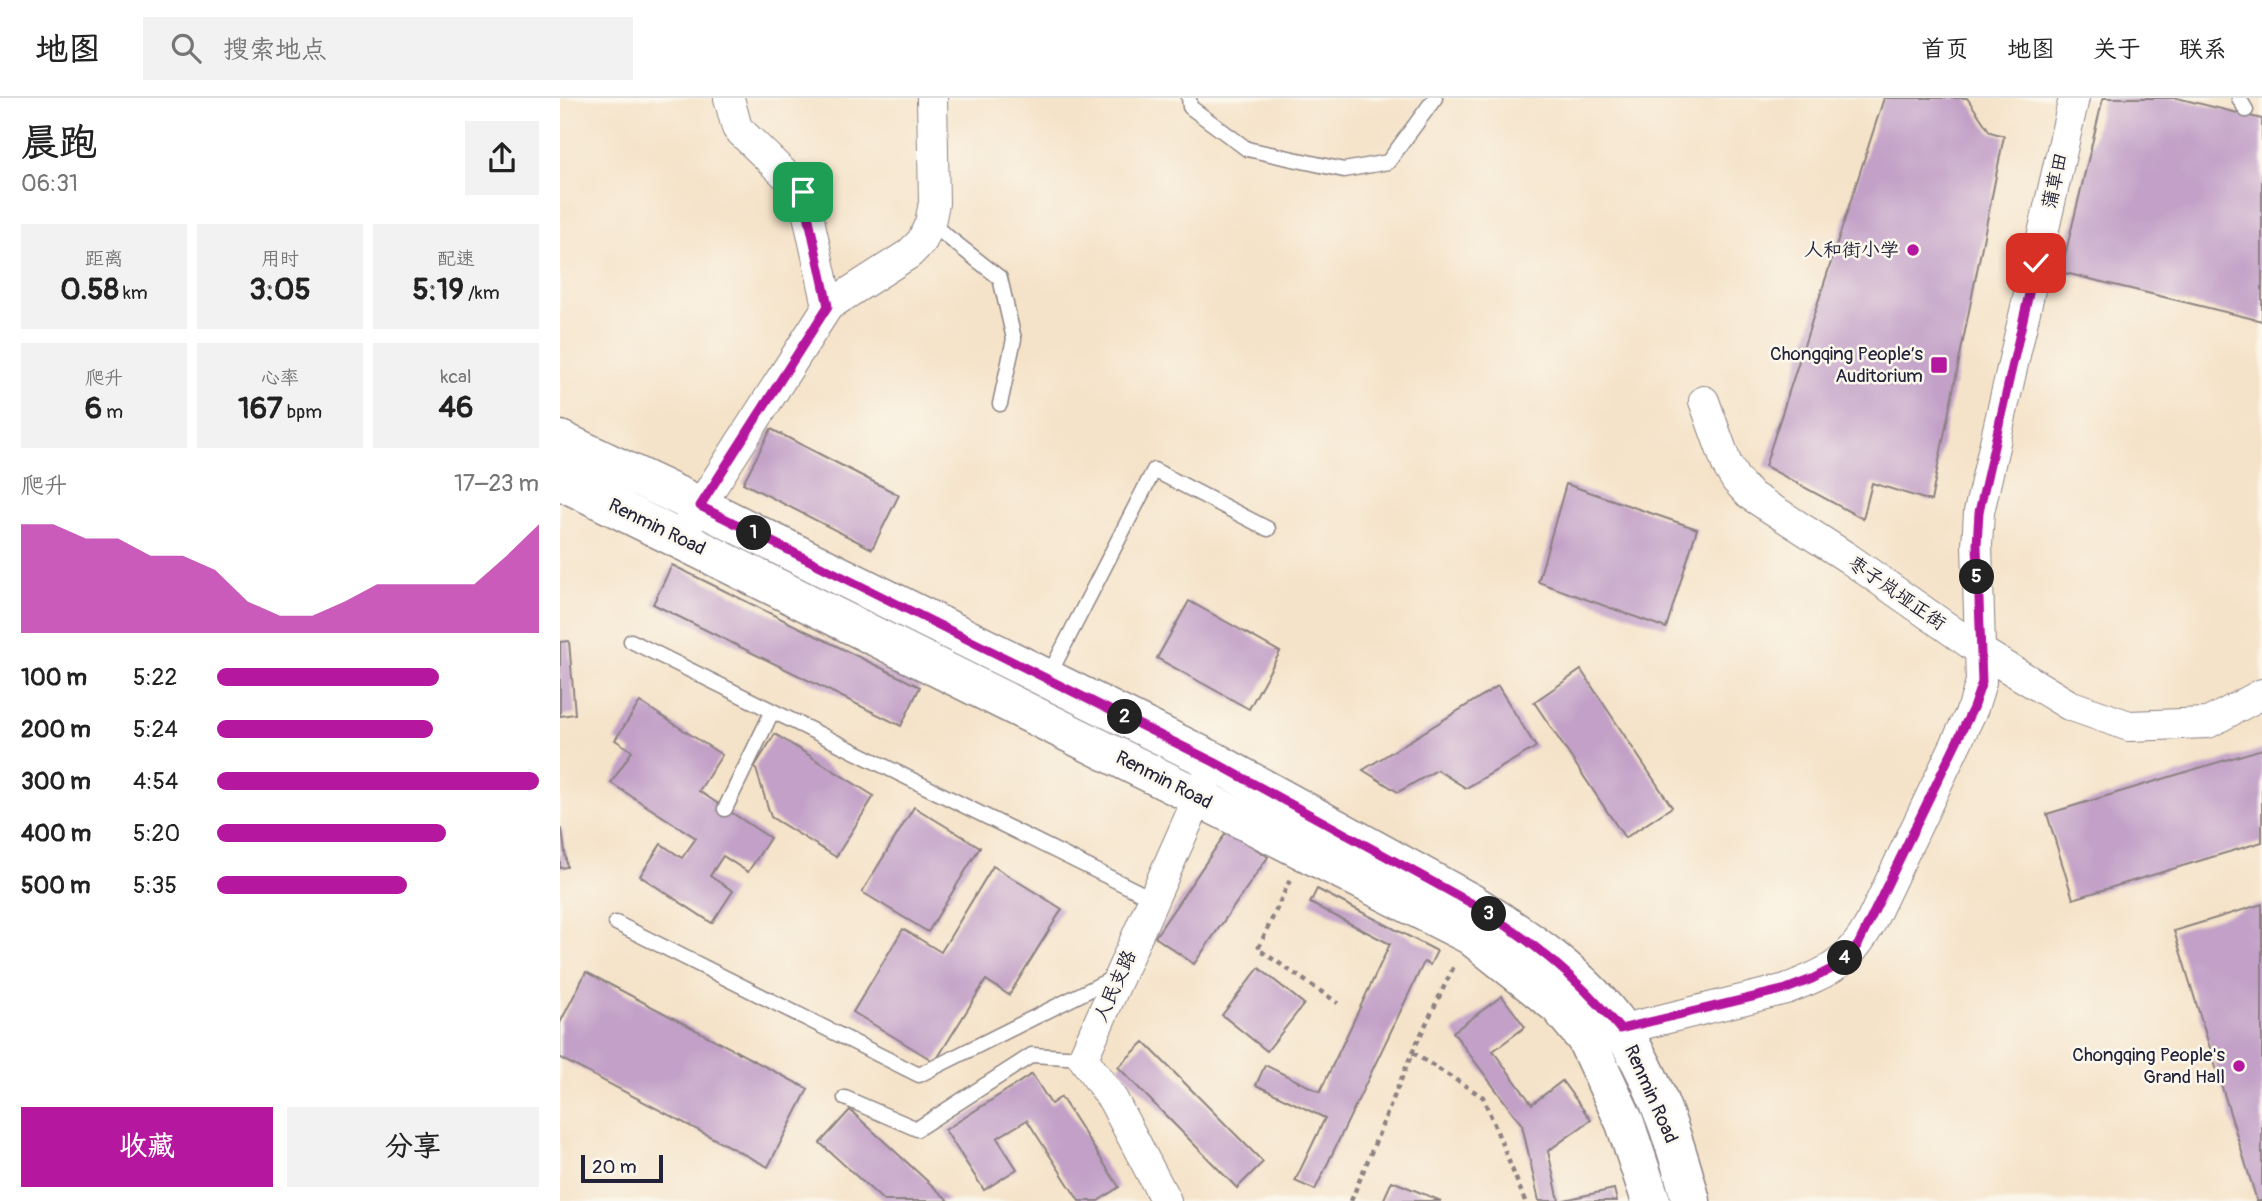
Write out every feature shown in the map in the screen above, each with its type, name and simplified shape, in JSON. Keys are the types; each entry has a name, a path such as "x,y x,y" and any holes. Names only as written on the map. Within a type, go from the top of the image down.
{"main road":[{"name":"Renmin Road","path":"560,440 700,506 1214,762 1512,928 1574,978 1603,1034 1625,1122 1651,1201"},
{"name":"Renmin Road","path":"560,480 1304,850 1469,935 1559,1006 1603,1034 1642,1067 1661,1108 1691,1201"}],"street":[{"path":"729,98 737,128 803,192 828,306"},
{"path":"680,538 828,306 909,254 922,241 930,223 934,203 932,98"},
{"name":"蒲草田","path":"1603,1034 1786,989 1837,966 1858,945 1973,708 1982,682 1977,567 1979,512 2074,98"},
{"name":"枣子岚垭正街","path":"1704,401 1727,465 1735,480 1750,495 1848,558 1982,652 2069,705 2129,726 2208,723 2262,694"},
{"name":"人民支路","path":"1083,1058 1214,762"},
{"path":"1083,1058 1113,1100 1166,1201"}],"lane":[{"path":"1189,98 1190,107 1247,149 1344,170 1388,162 1436,98"},
{"path":"930,223 1000,278 1014,339 1000,404"},
{"path":"1048,679 1154,470 1268,529"},
{"path":"631,641 1153,899"},
{"path":"725,808 772,712"},
{"path":"616,923 919,1076 1120,975"},
{"path":"845,1098 917,1129 1032,1055 1083,1058"}],"path":[{"path":"1304,850 1258,949 1338,1003"},
{"path":"1351,1201 1412,1053 1469,935"},
{"path":"1412,1053 1483,1097 1525,1201"}],"building":[{"name":"人和街小学","path":"1884,98 1967,98 1990,132 2004,136 1931,501 1872,483 1863,519 1765,466"},
{"path":"2103,98 2177,98 2262,119 2262,321 2061,272"},
{"path":"771,429 899,495 872,549 743,483"},
{"path":"1566,484 1697,529 1666,628 1538,582"},
{"path":"672,565 920,687 901,726 653,604"},
{"path":"1189,601 1280,652 1249,709 1157,658"},
{"path":"569,641 575,714 560,716 560,642"},
{"path":"1581,670 1672,807 1625,838 1534,702"},
{"path":"1498,686 1536,747 1466,788 1437,770 1398,792 1363,770"},
{"path":"640,702 722,755 699,791 770,838 748,872 723,856 710,876 733,891 712,923 640,876 661,844 682,858 696,838 611,783 632,751 615,740"},
{"path":"775,734 874,796 836,857 771,817 755,766"},
{"path":"2262,749 2262,842 2073,899 2047,814"},
{"path":"914,807 980,847 928,932 862,892"},
{"path":"562,829 567,867 560,868 560,830"},
{"path":"1228,830 1268,857 1194,964 1155,937"},
{"path":"993,866 1062,909 1009,995 986,980 935,1062 853,1012 903,929 941,952"},
{"path":"1317,889 1437,951 1430,965 1424,962 1315,1190 1295,1181 1325,1118 1256,1085 1265,1065 1320,1092 1390,944 1310,903"},
{"name":"Chongqing People's Grand Hall","path":"2262,904 2262,1201 2257,1201 2174,931"},
{"path":"1259,968 1304,1004 1267,1051 1222,1015"},
{"path":"586,972 808,1089 768,1167 560,1058 560,1023"},
{"path":"1502,996 1525,1027 1493,1051 1532,1104 1562,1081 1591,1120 1548,1151 1559,1201 1539,1201 1522,1125 1453,1032"},
{"path":"1144,1042 1263,1162 1237,1188 1118,1067"},
{"path":"1032,1074 1051,1104 1061,1097 1119,1187 1098,1201 1079,1201 1027,1120 997,1138 1017,1169 984,1190 945,1130"},
{"path":"850,1110 949,1201 884,1201 820,1143"},
{"path":"1392,1181 1441,1201 1383,1201"},
{"path":"1614,1189 1617,1201 1564,1201 1564,1200"}],"place":[{"name":"人和街小学","path":"1913,250"},
{"name":"Chongqing People’s Auditorium","path":"1939,365"},
{"name":"Chongqing People's Grand Hall","path":"2239,1066"}],"route":[{"path":"803,192 828,306 700,506 1214,762 1473,904 1544,952 1600,1004 1620,1029 1786,989 1812,979 1837,966 1858,945 1870,924 1973,708 1982,682 1977,578 1979,512 2036,263"}]}
